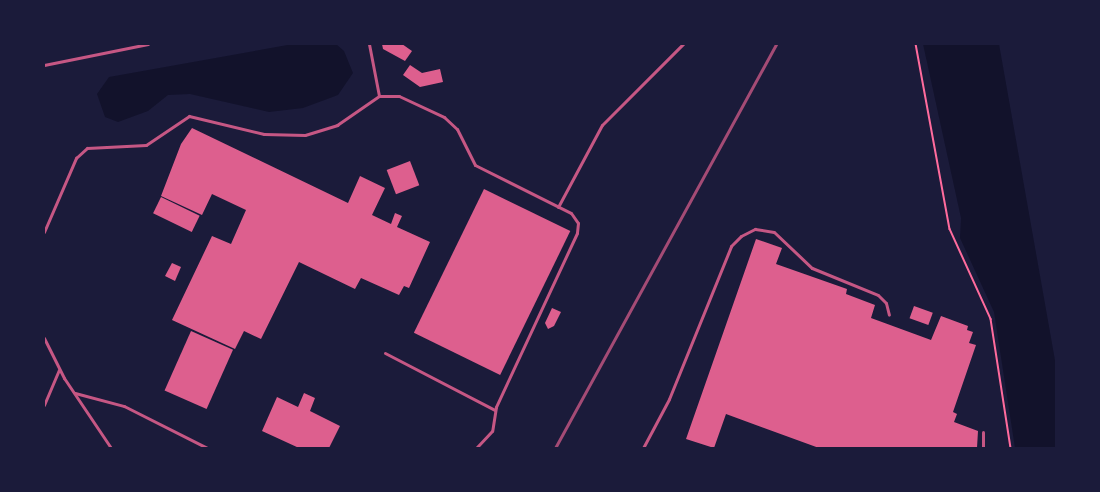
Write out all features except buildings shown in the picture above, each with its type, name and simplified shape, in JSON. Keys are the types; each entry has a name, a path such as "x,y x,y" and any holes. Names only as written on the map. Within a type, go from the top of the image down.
{"lane":[{"path":"44,65 148,44"},
{"path":"369,44 379,96"},
{"path":"558,207 602,125 683,44"},
{"path":"44,232 76,158 87,148 146,145 189,116 264,134 305,135 337,124 379,96 399,96 444,117 457,129 476,165 558,207 576,220 577,234 495,410 492,431 476,448"},
{"path":"643,448 669,399 731,246 755,229 774,232 812,268 878,295 886,303 889,315"},
{"path":"44,338 59,370 111,448"},
{"path":"385,353 495,410"},
{"path":"44,405 59,370"},
{"path":"75,393 124,406 207,448"},
{"path":"983,432 983,448"}],"path":[{"path":"916,44 950,229 992,319 1011,448"}],"shaded area":[{"path":"293,44 336,44 344,51 353,73 338,95 303,108 269,112 190,94 168,95 148,111 118,122 105,117 97,94 109,77"},
{"path":"923,44 999,44 1056,366 1056,448 1015,448 994,312 960,238 961,218"}],"railway":[{"path":"555,448 776,44"}]}
